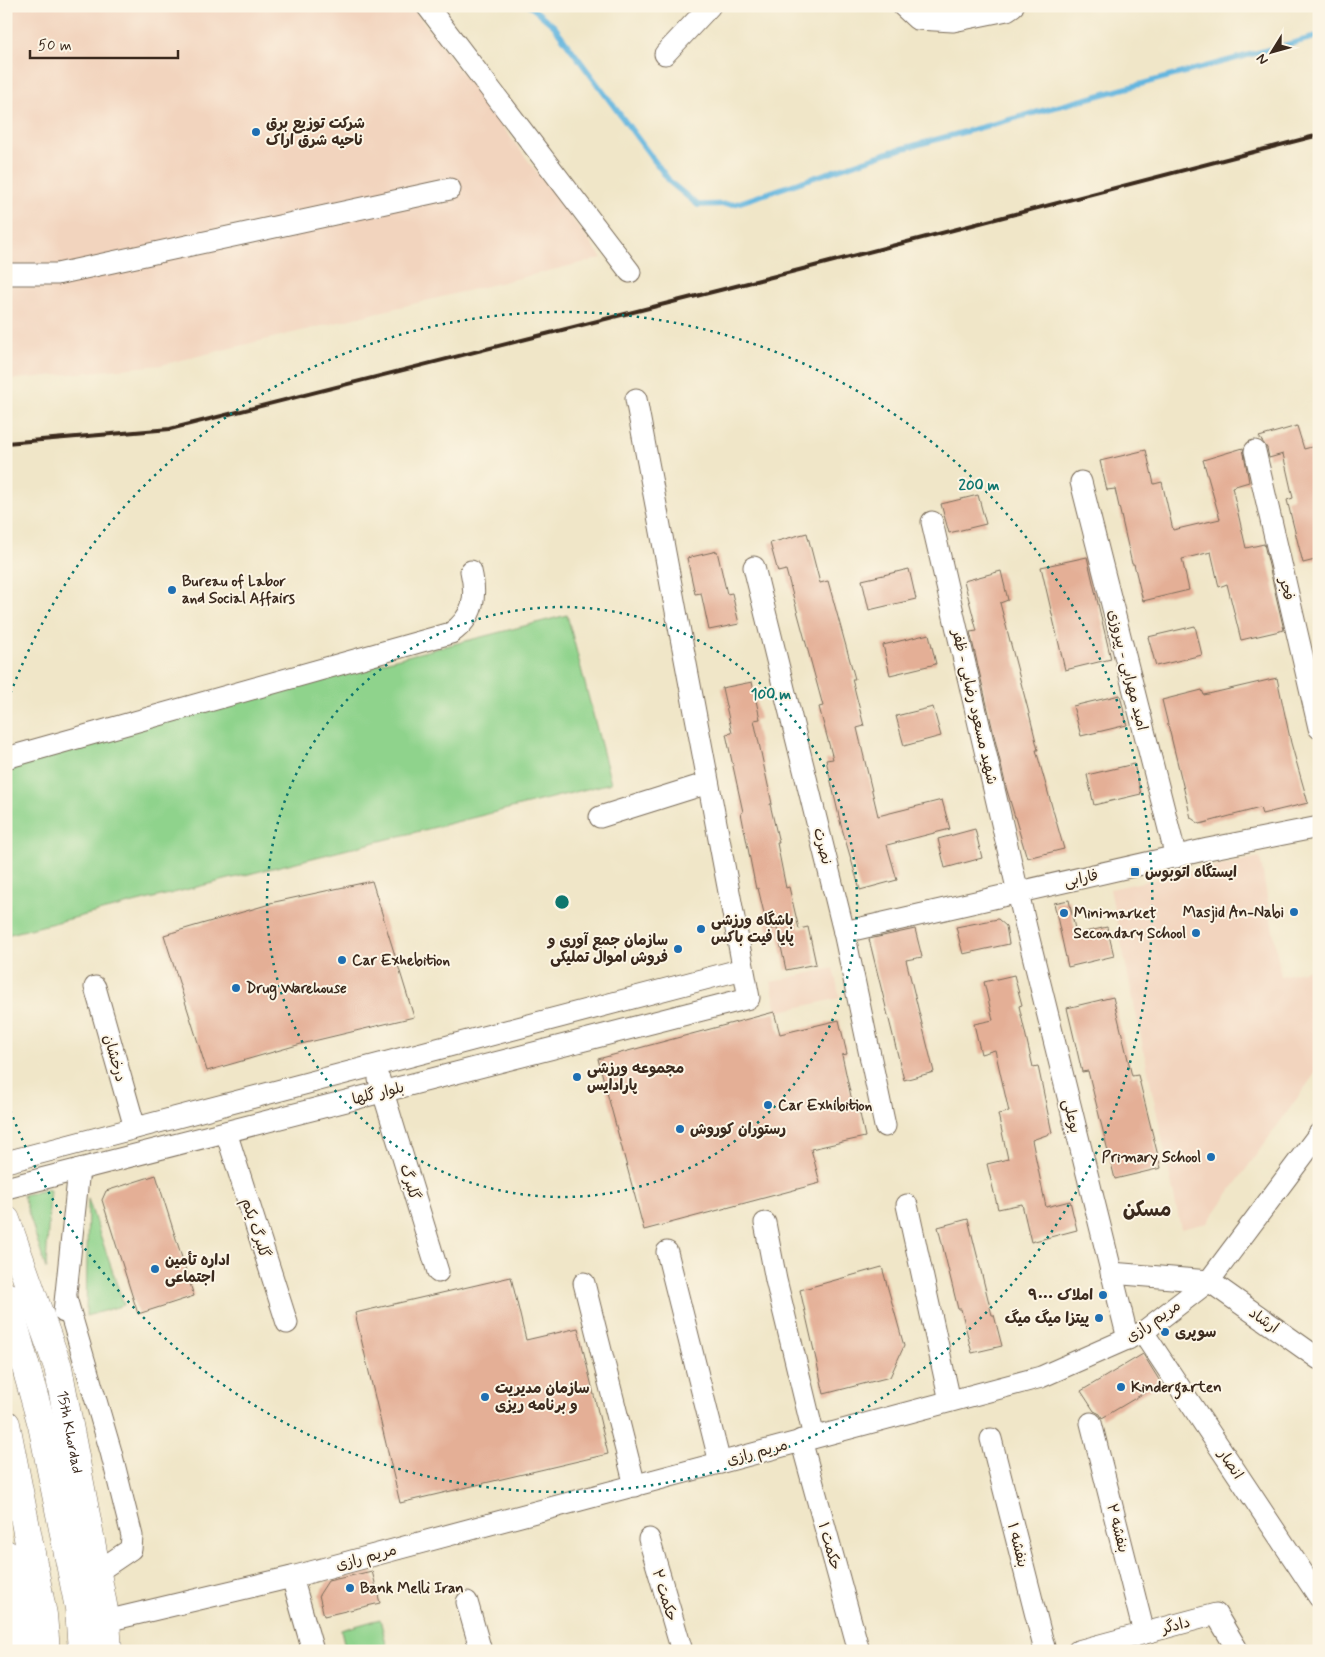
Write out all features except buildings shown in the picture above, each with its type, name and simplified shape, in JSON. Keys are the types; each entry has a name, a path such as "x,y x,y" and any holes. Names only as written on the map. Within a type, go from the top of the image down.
{"main road":[{"name":"15th Khordad","path":"6,1220 58,1367 106,1621 108,1651"},
{"name":"15th Khordad","path":"6,1296 42,1425 79,1608 82,1651"},
{"path":"6,1424 43,1615 46,1651"},
{"path":"6,1554 21,1651"}],"street":[{"path":"427,6 630,272"},
{"path":"665,54 710,6"},
{"path":"904,6 917,19 953,21 1007,10 1013,6"},
{"path":"6,274 57,274 450,189"},
{"path":"636,399 743,970"},
{"name":"فجر","path":"1255,451 1319,728"},
{"name":"امید مهرابی - پیروزی","path":"1081,482 1176,857"},
{"name":"شهید مسعود رضایی - ظفر","path":"932,522 1018,892"},
{"name":"نصرت","path":"754,567 844,932 885,1126"},
{"path":"6,758 451,633 461,626 471,611 475,588 471,571"},
{"path":"600,817 708,783"},
{"name":"فارابی","path":"844,932 1176,857 1319,827"},
{"name":"بوعلی","path":"1018,892 1111,1273 1136,1336"},
{"name":"بلوار گلها","path":"6,1162 743,970 749,998 6,1188"},
{"name":"درخشان","path":"95,987 135,1128"},
{"name":"گلبرگ","path":"376,1065 438,1272"},
{"name":"گلبرگ یکم","path":"226,1132 287,1323"},
{"name":"مریم رازی","path":"106,1621 292,1577 1041,1377 1136,1336 1209,1281 1316,1143"},
{"path":"58,1367 79,1169"},
{"path":"907,1205 950,1401"},
{"name":"حکمت ۱","path":"765,1223 807,1439 859,1651"},
{"path":"667,1252 720,1462"},
{"path":"1111,1273 1209,1281"},
{"name":"ارشاد","path":"1209,1281 1319,1360"},
{"path":"584,1283 636,1486"},
{"path":"66,1298 111,1452 132,1536 131,1549 97,1572"},
{"name":"انصار","path":"1136,1336 1319,1597"},
{"name":"بنفشه ۲","path":"1091,1423 1144,1633"},
{"name":"بنفشه ۱","path":"990,1439 1045,1651"},
{"name":"حکمت ۲","path":"649,1539 682,1651"},
{"path":"292,1577 312,1651"},
{"path":"467,1602 481,1651"},
{"name":"دادگر","path":"1078,1651 1216,1614 1238,1651"}],"shaded area":[{"name":"شرکت توزیع برق ناحیه شرق اراک","path":"6,6 411,6 602,258 161,365 6,380"},
{"path":"1260,857 1281,976 1319,967 1319,1068 1207,1223 1181,1229 1110,889"},
{"path":"833,968 840,998 777,1012 771,982"}],"green space":[{"path":"567,615 611,783 6,935 6,759"},
{"path":"50,1189 46,1269 23,1195"},
{"path":"88,1199 124,1305 86,1316"},
{"path":"380,1619 388,1651 346,1651 341,1630"}],"waterway":[{"path":"530,6 554,26 671,183 698,205 735,204 890,152 1319,36"}],"railway":[{"path":"6,443 170,429 799,270 1319,135"}],"place":[{"name":"شرکت توزیع برق ناحیه شرق اراک","path":"256,132"},
{"name":"Bureau of Labor and Social Affairs","path":"172,590"},
{"name":"ایستگاه اتوبوس","path":"1135,872"},
{"name":"Masjid An-Nabi","path":"1294,912"},
{"name":"Minimarket","path":"1064,913"},
{"name":"باشگاه ورزشی پایا فیت باکس","path":"701,929"},
{"name":"Secondary School","path":"1196,933"},
{"name":"سازمان جمع آوری و فروش اموال تملیکی","path":"678,949"},
{"name":"Car Exhebition","path":"342,960"},
{"name":"Drug Warehouse","path":"236,988"},
{"name":"مجموعه ورزشی پارادایس","path":"577,1077"},
{"name":"Car Exhibition","path":"768,1105"},
{"name":"رستوران کوروش","path":"680,1129"},
{"name":"Primary School","path":"1211,1157"},
{"name":"اداره تأمین اجتماعی","path":"155,1269"},
{"name":"املاک ۹۰۰۰","path":"1103,1295"},
{"name":"پیتزا میگ میگ","path":"1099,1318"},
{"name":"سوپری","path":"1165,1332"},
{"name":"Kindergarten","path":"1121,1387"},
{"name":"سازمان مدیریت و برنامه ریزی","path":"485,1397"},
{"name":"Bank Melli Iran","path":"350,1588"}],"district":[{"name":"مسکن","path":"1147,1209"}]}
